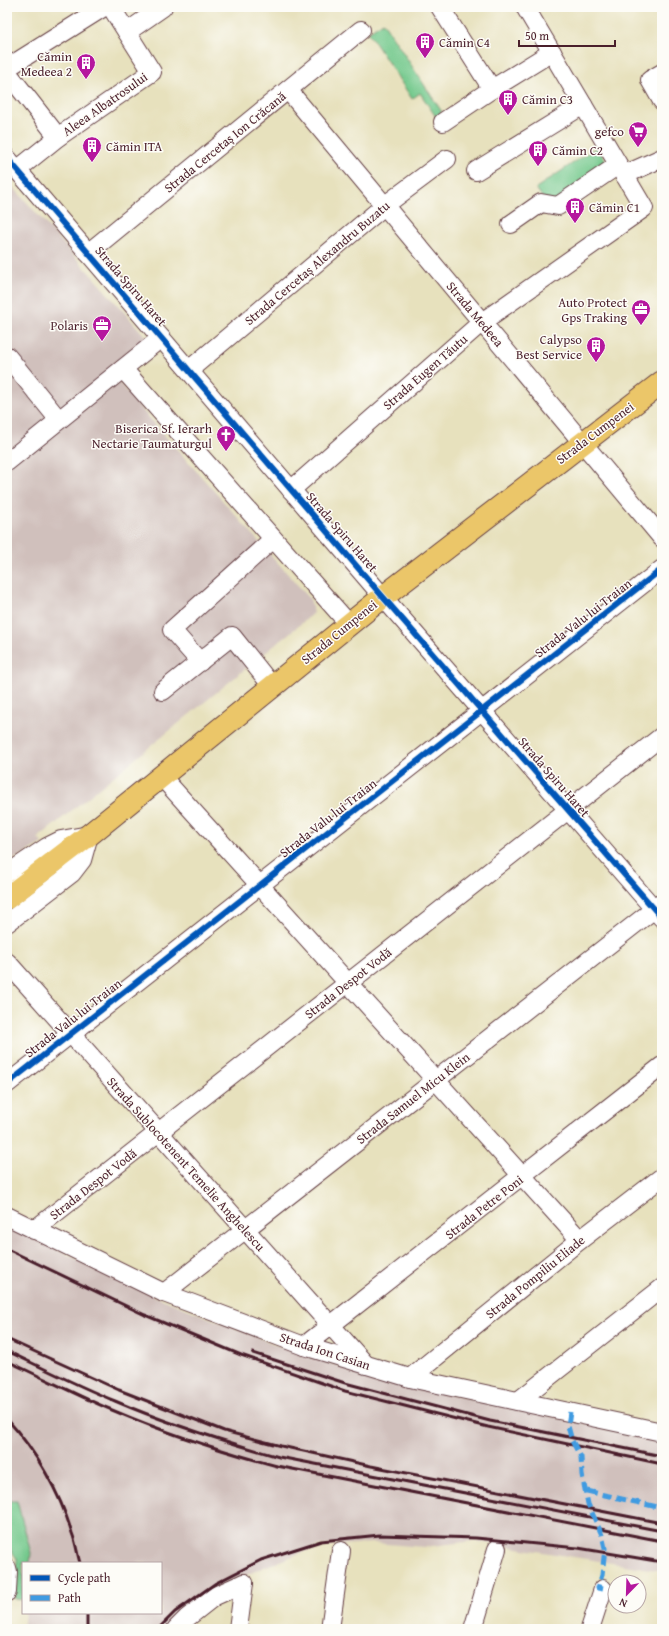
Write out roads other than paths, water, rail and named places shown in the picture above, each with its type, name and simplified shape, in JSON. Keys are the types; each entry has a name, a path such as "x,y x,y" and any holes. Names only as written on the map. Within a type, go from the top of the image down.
{"main road":[{"name":"Strada Cumpenei","path":"7,898 162,777 383,597 662,382"}],"street":[{"path":"7,68 104,7"},
{"name":"Aleea Albatrosului","path":"12,164 58,137 152,72 111,7"},
{"path":"127,32 163,7"},
{"path":"440,7 492,89"},
{"path":"525,7 621,170"},
{"name":"Strada Cercetaș Ion Crăcană","path":"88,253 361,30"},
{"path":"443,122 492,89 552,52"},
{"path":"7,72 58,137"},
{"path":"662,73 650,80 662,101"},
{"name":"Strada Medeea","path":"288,90 662,538"},
{"path":"476,171 583,105"},
{"path":"511,224 541,203 558,206 621,170 662,158"},
{"name":"Strada Cercetaș Alexandru Buzatu","path":"189,370 384,206 447,159"},
{"name":"Strada Spiru Haret","path":"12,164 383,597 568,810 659,910"},
{"name":"Strada Eugen Tăutu","path":"291,490 482,322 644,208 621,170"},
{"path":"7,462 161,338"},
{"path":"7,356 59,420"},
{"path":"123,369 349,624"},
{"path":"200,662 172,630 273,539"},
{"name":"Strada Valu lui Traian","path":"7,1084 662,569"},
{"path":"163,691 232,636 272,686"},
{"name":"Strada Despot Vodă","path":"34,1230 662,736"},
{"path":"162,777 580,1240"},
{"path":"7,874 47,847 61,840 89,835 82,860 72,873 7,923"},
{"name":"Strada Samuel Micu Klein","path":"164,1293 436,1080 659,910"},
{"name":"Strada Sublocotenent Temelie Anghelescu","path":"7,962 366,1365"},
{"name":"Strada Petre Poni","path":"304,1346 662,1066"},
{"name":"Strada Pompiliu Eliade","path":"410,1378 580,1240 662,1177"},
{"name":"Strada Ion Casian","path":"7,1216 164,1293 304,1346 410,1378 662,1432"},
{"path":"518,1401 662,1288"},
{"path":"473,1629 496,1549"},
{"path":"330,1629 341,1551"},
{"path":"7,1592 8,1570"},
{"path":"176,1629 187,1618 215,1596 244,1583 238,1629"},
{"path":"590,1629 603,1589"}],"railway":[{"path":"7,1249 145,1315 241,1355 345,1391 488,1427 662,1464"},
{"path":"7,1339 119,1390 224,1431 281,1446 371,1466 662,1523"},
{"path":"7,1351 88,1389 155,1417 196,1432 279,1457 662,1531"},
{"path":"253,1353 345,1383 490,1421 662,1456"},
{"path":"7,1361 99,1404 173,1434 214,1448 277,1466 662,1541"},
{"path":"7,1419 28,1445 54,1488 75,1540 80,1562"},
{"path":"158,1629 175,1612 216,1583 261,1560 321,1541 380,1535 476,1538 578,1548 662,1562"},
{"path":"87,1614 87,1629"}],"place":[{"name":"Cămin C4","path":"425,59"},
{"name":"Cămin Medeea 2","path":"86,80"},
{"name":"Cămin C3","path":"508,116"},
{"name":"gefco","path":"638,148"},
{"name":"Cămin ITA","path":"92,163"},
{"name":"Cămin C2","path":"538,167"},
{"name":"Cămin C1","path":"575,224"},
{"name":"Auto Protect Gps Traking","path":"641,326"},
{"name":"Polaris","path":"102,342"},
{"name":"Calypso Best Service","path":"596,363"},
{"name":"Biserica Sf. Ierarh Nectarie Taumaturgul","path":"226,452"}]}
